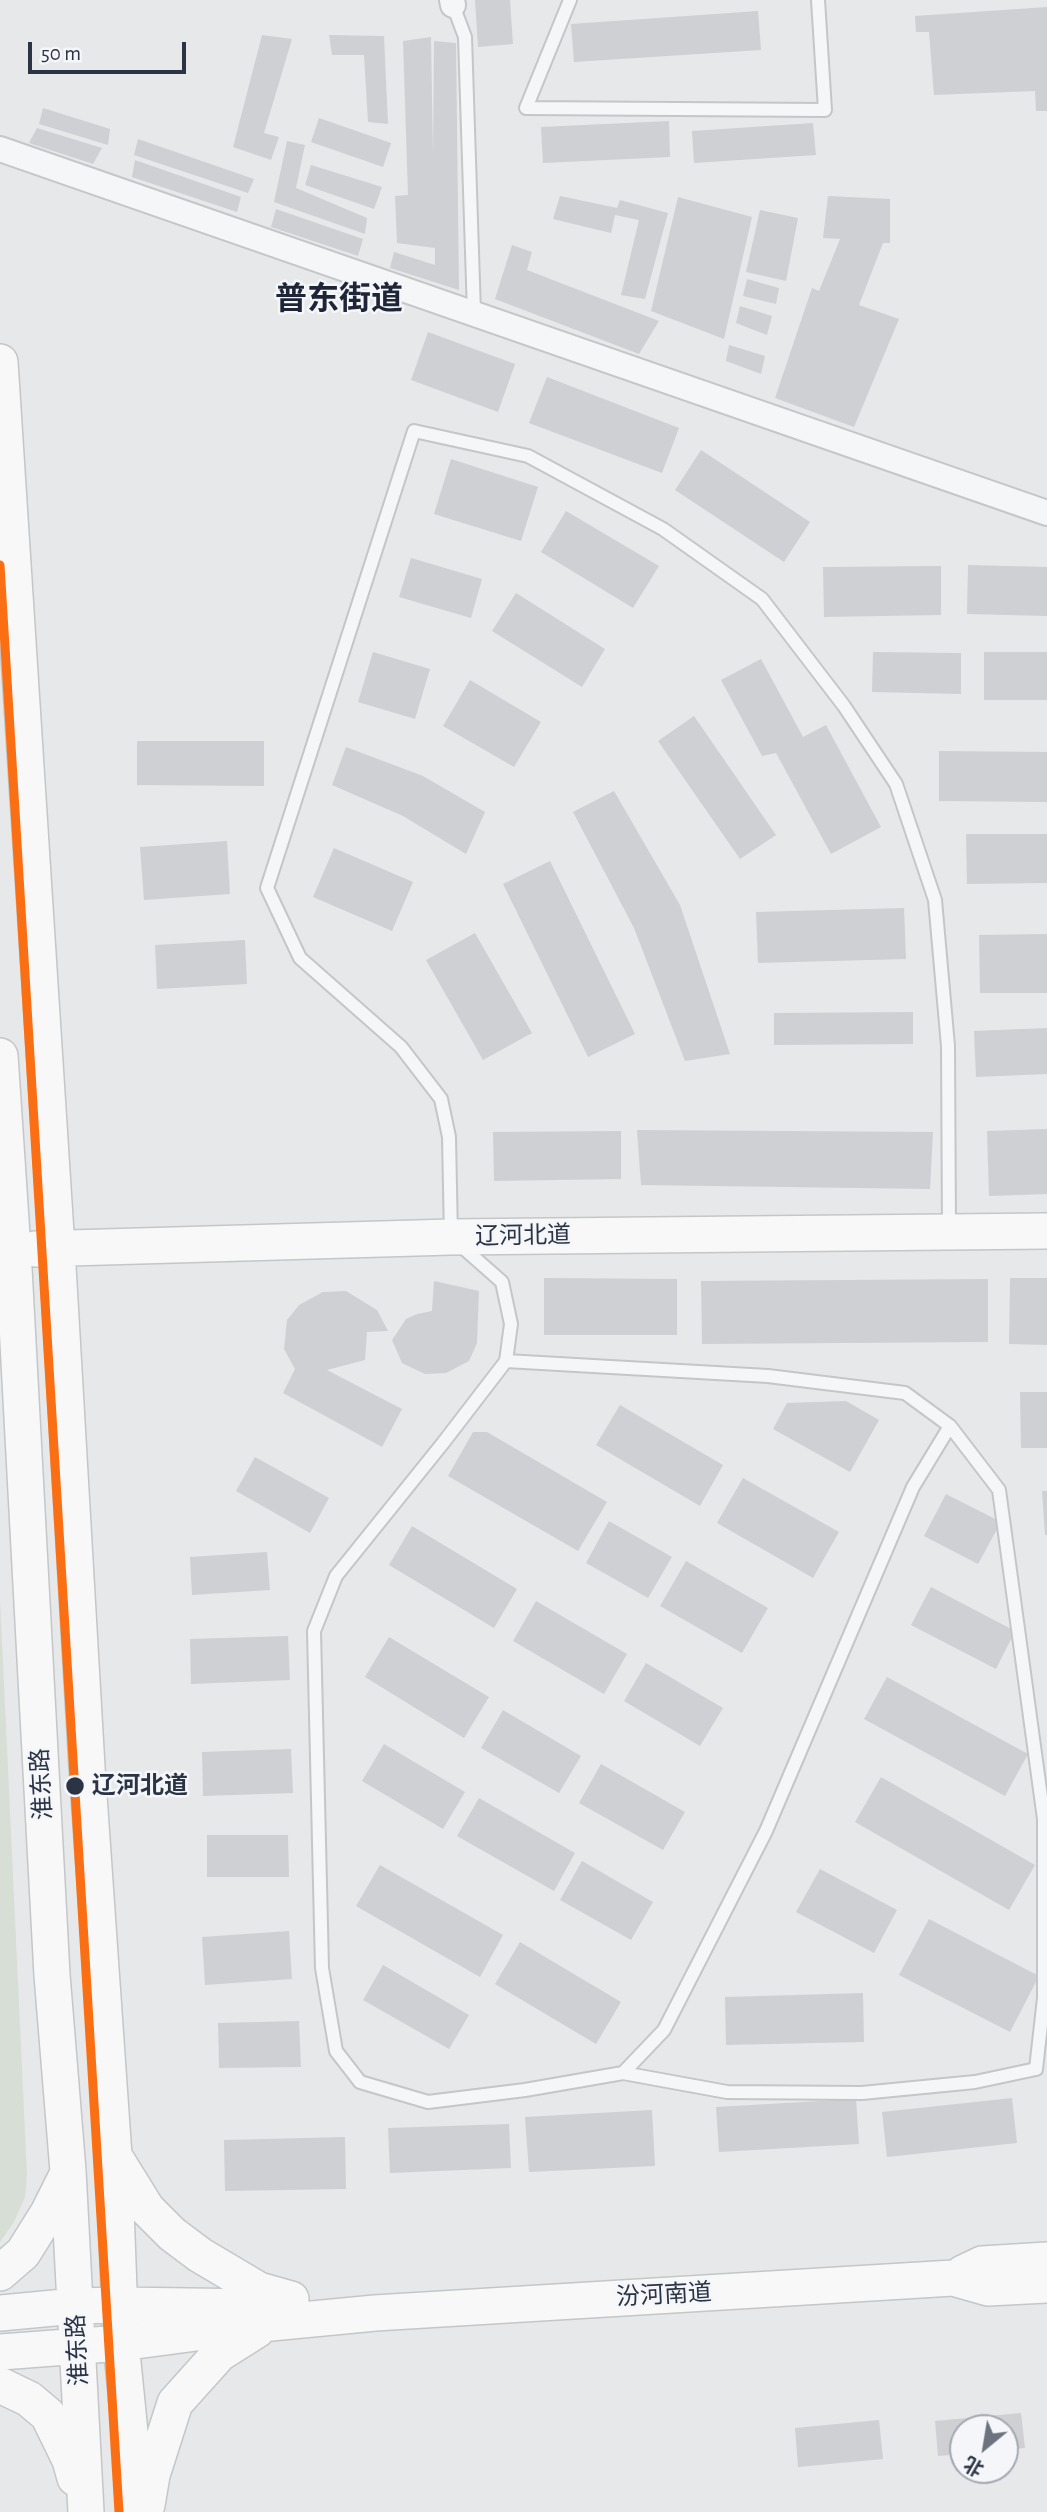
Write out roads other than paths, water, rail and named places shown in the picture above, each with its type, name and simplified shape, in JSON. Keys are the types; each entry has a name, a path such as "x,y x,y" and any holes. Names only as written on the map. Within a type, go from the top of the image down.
{"main road":[{"name":"淮东路","path":"0,362 57,1248 86,1754 114,2156 121,2343 138,2512"},
{"name":"淮东路","path":"0,1056 7,1250 52,1975 68,2172 85,2512"},
{"name":"辽河北道","path":"7,1250 451,1237 1047,1231"},
{"path":"114,2156 147,2209 200,2255 259,2290 317,2308"},
{"path":"0,2273 23,2253 48,2213 68,2172"},
{"name":"汾河南道","path":"953,2278 982,2264 1047,2260"},
{"name":"汾河南道","path":"0,2352 121,2343 271,2323 375,2313 953,2278 988,2288 1047,2285"},
{"name":"汾河南道","path":"0,2313 119,2305 317,2308 375,2313"},
{"path":"146,2512 152,2475 175,2403 219,2354 244,2336 271,2323"},
{"path":"0,2385 29,2399 48,2415 70,2460 85,2512"}],"street":[{"path":"0,149 1047,513"}],"lane":[{"path":"570,0 526,108 825,110 818,0"},
{"path":"453,2 465,37 474,313"},
{"path":"506,1361 768,1376 905,1393 950,1426 999,1490 1044,1819 1044,1998 1036,2069 975,2082 862,2093 727,2092 623,2073 524,2090 428,2102 360,2082 336,2051 324,1980 314,1631 336,1576 506,1361 511,1324 502,1282 451,1237 449,1137 441,1099 401,1047 300,958 267,888 414,431 528,456 663,529 762,599 859,728 896,784 935,900 948,1046 949,1232"},
{"path":"623,2073 664,2030 765,1832 913,1487 950,1426"}],"place":[{"name":"辽河北道","path":"75,1786"}],"district":[{"name":"普东街道","path":"339,299"}]}
